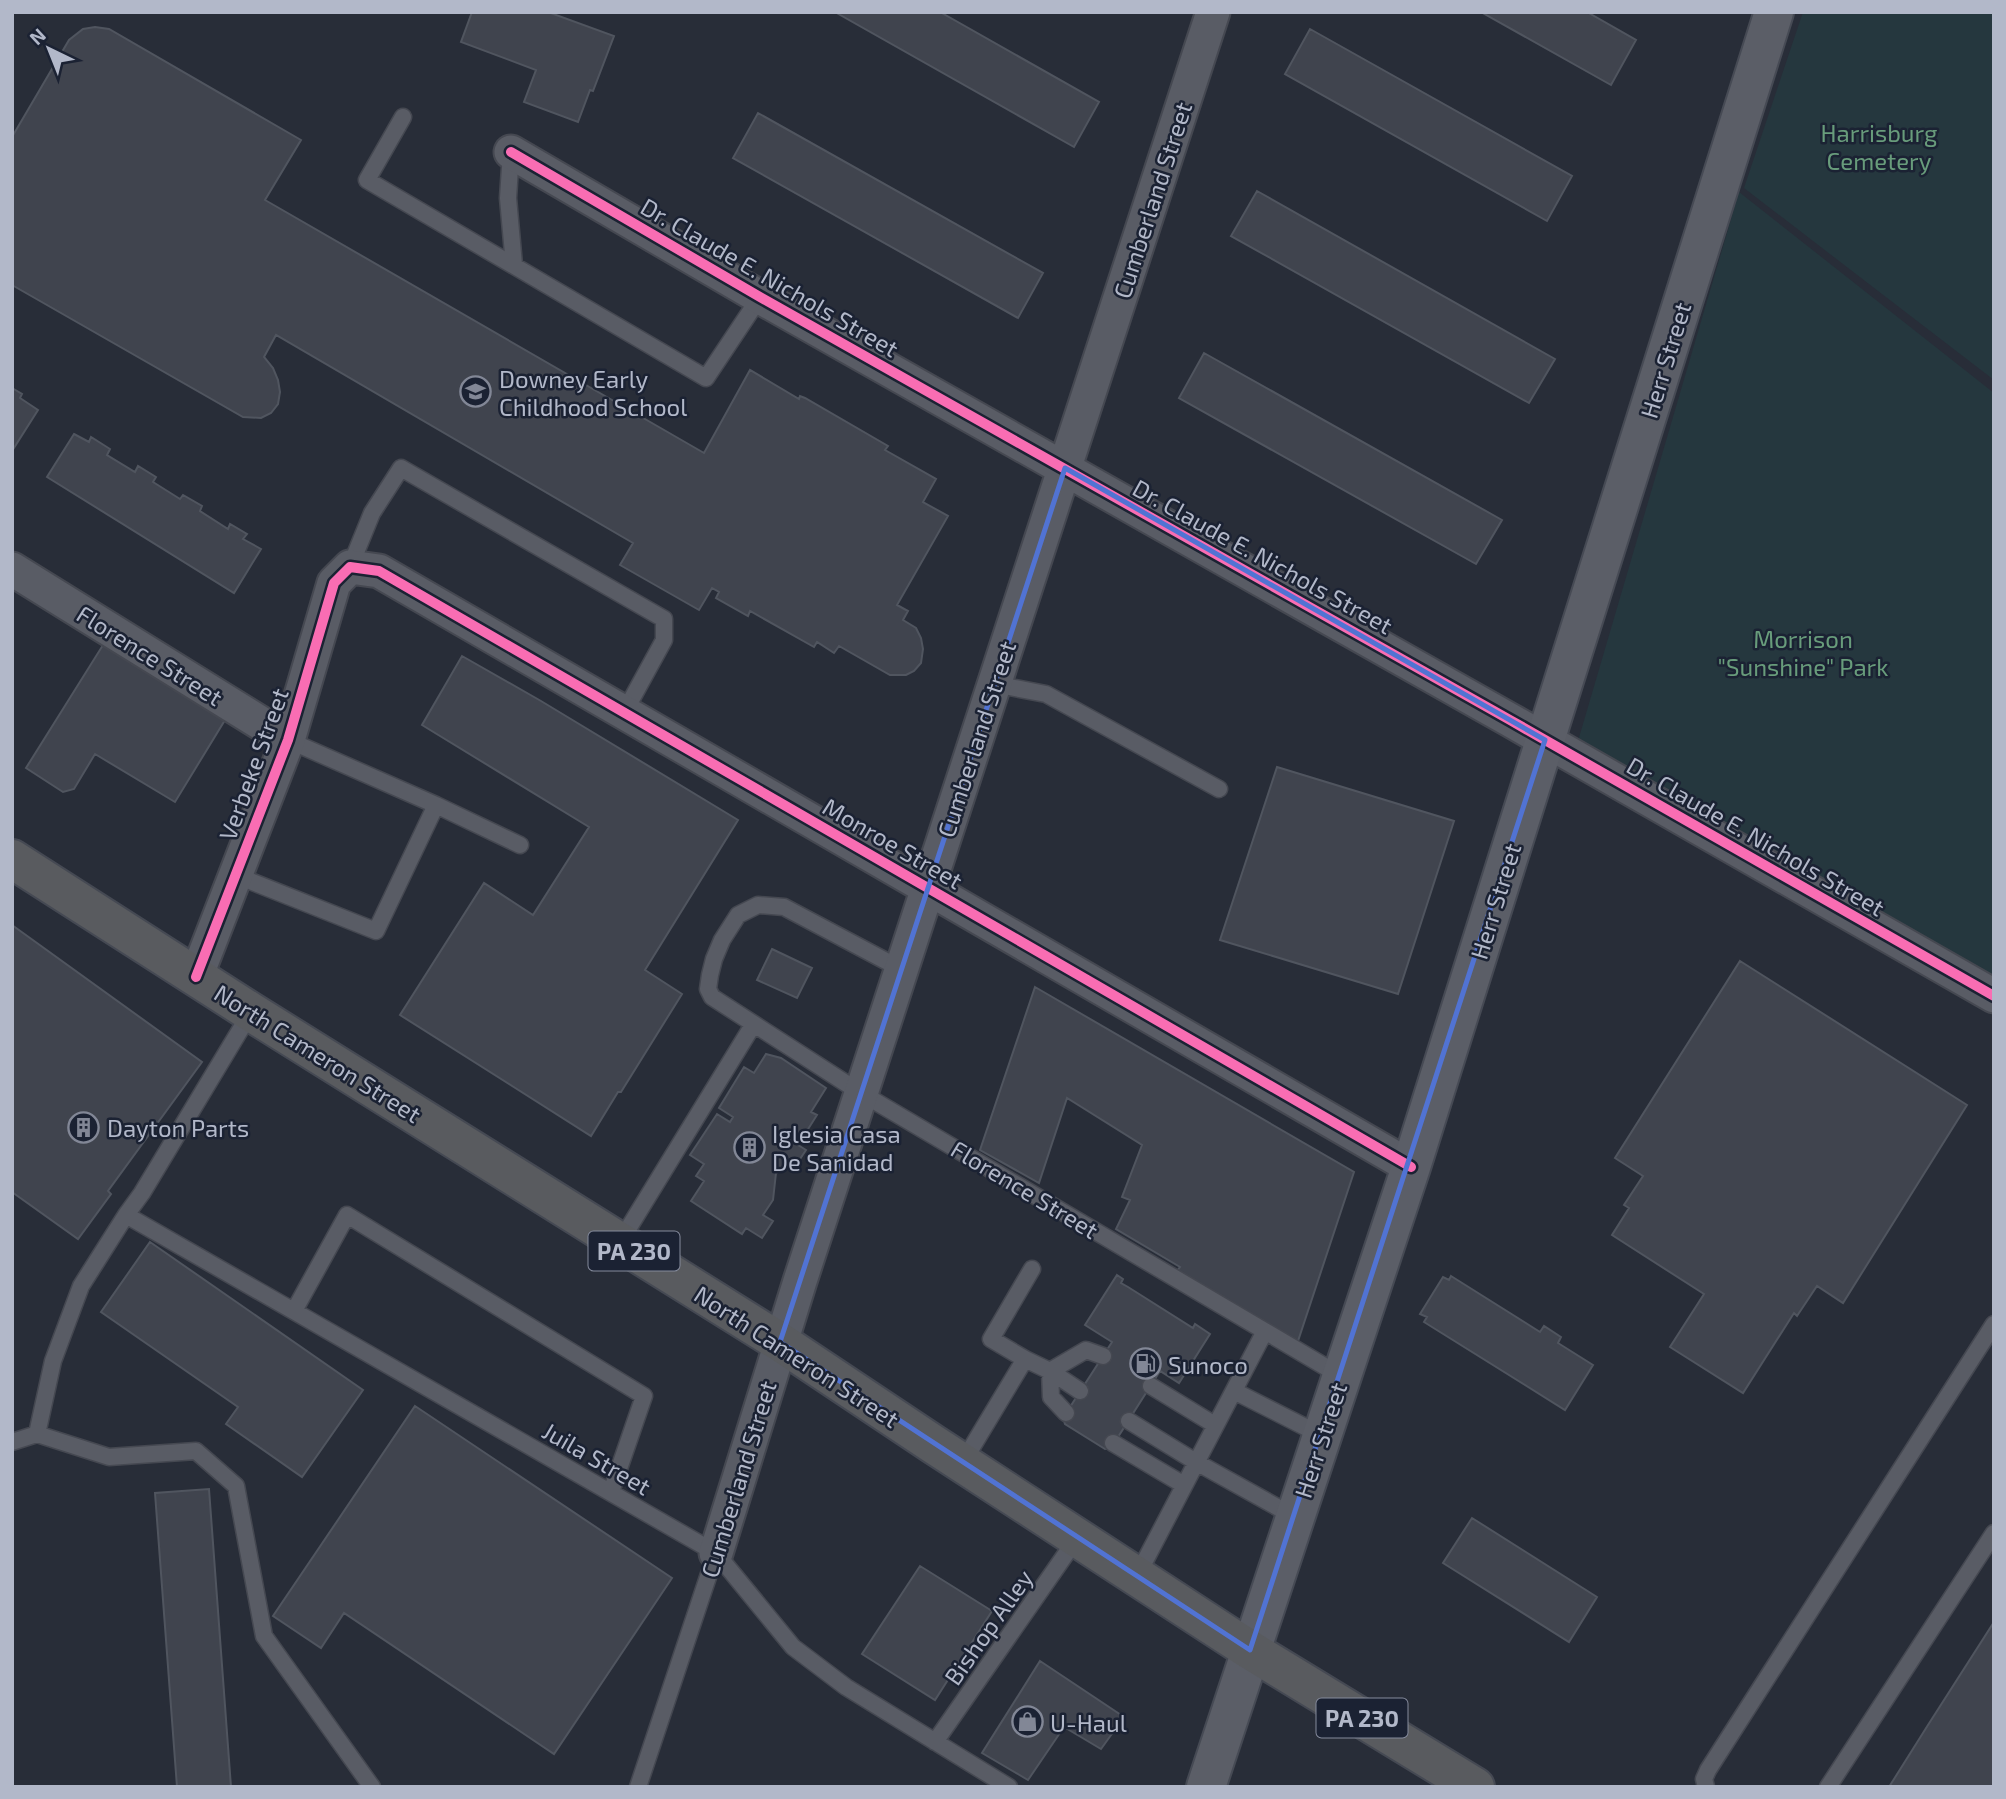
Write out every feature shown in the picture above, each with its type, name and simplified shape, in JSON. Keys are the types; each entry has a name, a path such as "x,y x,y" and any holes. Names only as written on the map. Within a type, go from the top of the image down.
{"highway":[{"name":"North Cameron Street","path":"12,859 251,1012 780,1342 1250,1650 1475,1787"}],"main road":[{"name":"Herr Street","path":"1206,1787 1411,1167 1774,12"}],"street":[{"name":"Cumberland Street","path":"716,1553 780,1342 1213,12"},
{"name":"Dr. Claude E. Nichols Street","path":"512,152 760,297 1994,996"},
{"name":"Monroe Street","path":"350,568 379,571 1411,1167"},
{"name":"Verbeke Street","path":"196,977 288,740 334,583 350,568"},
{"name":"Florence Street","path":"12,569 288,740"}],"lane":[{"path":"403,117 367,180 706,378 760,297"},
{"path":"512,152 508,198 514,265"},
{"path":"350,568 372,513 401,468 664,620 664,640 624,713"},
{"path":"994,684 1046,694 1219,789"},
{"path":"288,740 520,845"},
{"path":"235,875 376,931 436,805"},
{"name":"Florence Street","path":"901,969 784,907 758,905 738,915 722,940 714,959 708,989 712,997 861,1093 1341,1376"},
{"path":"37,1434 53,1361 81,1286 142,1193 251,1012"},
{"path":"620,1242 754,1025"},
{"name":"Juila Street","path":"126,1215 716,1553 793,1647 846,1686 1009,1787"},
{"path":"294,1311 347,1215 644,1396 611,1492"},
{"path":"1032,1269 991,1339 1050,1371 1080,1391"},
{"path":"1706,1787 1704,1779 1708,1770 1994,1324"},
{"path":"1137,1576 1265,1331"},
{"path":"1050,1371 1086,1350 1103,1356"},
{"path":"963,1462 1025,1359"},
{"path":"1050,1371 1051,1397 1066,1413"},
{"path":"1151,1386 1216,1425"},
{"path":"1234,1391 1321,1435"},
{"path":"1129,1421 1295,1517"},
{"path":"12,1442 37,1434 109,1457 196,1451 236,1486 264,1636 372,1787"},
{"path":"1113,1443 1184,1485"},
{"path":"1828,1787 1994,1533"},
{"name":"Bishop Alley","path":"935,1742 1077,1538"},
{"name":"Cumberland Street","path":"638,1787 716,1553"}],"highlighted area":[{"path":"1065,468 1545,740 1250,1650 780,1342"}],"green space":[{"name":"Harrisburg Cemetery","path":"1803,12 1994,12 1994,380 1744,188"},
{"name":"Morrison \"Sunshine\" Park","path":"1739,192 1994,393 1994,980 1578,741"}],"building":[{"path":"472,12 548,12 614,36 578,122 524,102 536,70 461,42"},
{"path":"835,12 940,12 1099,102 1074,147"},
{"path":"1481,12 1587,12 1636,40 1611,85"},
{"path":"83,29 109,29 301,140 265,200 704,453 750,370 888,446 885,450 936,479 923,502 948,516 897,605 908,611 903,620 916,628 921,638 921,663 906,675 890,675 839,646 834,653 817,642 814,647 750,611 748,616 716,598 719,592 712,588 699,610 620,565 633,543 276,335 264,357 278,380 278,404 271,413 261,418 243,417 12,285 12,137 69,40"},
{"path":"1310,29 1572,176 1547,221 1285,74"},
{"path":"758,113 1043,273 1018,318 733,158"},
{"path":"1257,191 1555,359 1529,403 1231,236"},
{"path":"1204,353 1502,520 1476,564 1179,398"},
{"path":"12,388 22,394 20,398 38,410 12,451"},
{"path":"74,434 89,442 91,437 110,449 107,455 135,472 138,466 156,477 153,482 180,499 183,495 202,506 200,511 228,529 230,524 247,534 243,539 261,549 234,593 47,477"},
{"path":"103,645 225,720 175,802 95,754 74,789 63,792 26,768"},
{"path":"462,656 738,820 645,970 682,994 591,1136 400,1015 484,883 533,915 589,827 422,725"},
{"path":"1277,767 1454,821 1398,994 1220,940"},
{"name":"Dayton Parts","path":"12,925 202,1062 108,1191 111,1194 78,1239 12,1192"},
{"path":"772,949 812,968 797,998 757,980"},
{"path":"1740,961 1967,1105 1843,1303 1817,1286 1797,1316 1794,1313 1743,1393 1670,1347 1704,1294 1612,1235 1629,1208 1624,1205 1643,1176 1615,1158"},
{"path":"1035,987 1354,1172 1298,1341 1177,1271 1180,1267 1116,1229 1130,1200 1122,1197 1142,1145 1067,1098 1039,1183 980,1150"},
{"name":"Iglesia Casa De Sanidad","path":"766,1054 781,1058 826,1088 811,1112 817,1115 798,1145 806,1150 798,1162 776,1173 773,1200 763,1215 773,1221 762,1238 746,1228 742,1234 691,1201 704,1181 696,1176 704,1164 690,1155 717,1114 730,1122 733,1117 719,1108 744,1067 754,1073"},
{"path":"150,1242 363,1390 302,1477 226,1424 238,1407 101,1312"},
{"name":"Sunoco","path":"1117,1275 1123,1279 1121,1283 1193,1328 1195,1324 1210,1334 1179,1383 1160,1371 1111,1448 1105,1449 1065,1424 1063,1418 1112,1342 1085,1325"},
{"path":"1451,1276 1540,1332 1544,1326 1561,1337 1558,1343 1593,1365 1565,1410 1424,1322 1427,1317 1420,1314 1443,1277 1449,1280"},
{"path":"415,1406 672,1578 554,1754 344,1613 321,1648 273,1616"},
{"path":"209,1489 231,1787 177,1787 155,1493"},
{"path":"1472,1518 1597,1597 1569,1642 1443,1563"},
{"path":"920,1566 992,1611 935,1700 862,1654"},
{"path":"1994,1622 1994,1787 1889,1787 1928,1725"},
{"path":"1040,1661 1124,1717 1101,1749 1064,1727 1028,1780 982,1753"}],"cycle path":[{"path":"511,152 760,297 1994,996"},
{"path":"196,977 288,740 334,583 350,567 379,571 1411,1167"}],"place":[{"name":"Downey Early Childhood School","path":"476,392"},
{"name":"Dayton Parts","path":"84,1127"},
{"name":"Iglesia Casa De Sanidad","path":"749,1147"},
{"name":"Sunoco","path":"1145,1364"},
{"name":"U-Haul","path":"1027,1722"}]}
